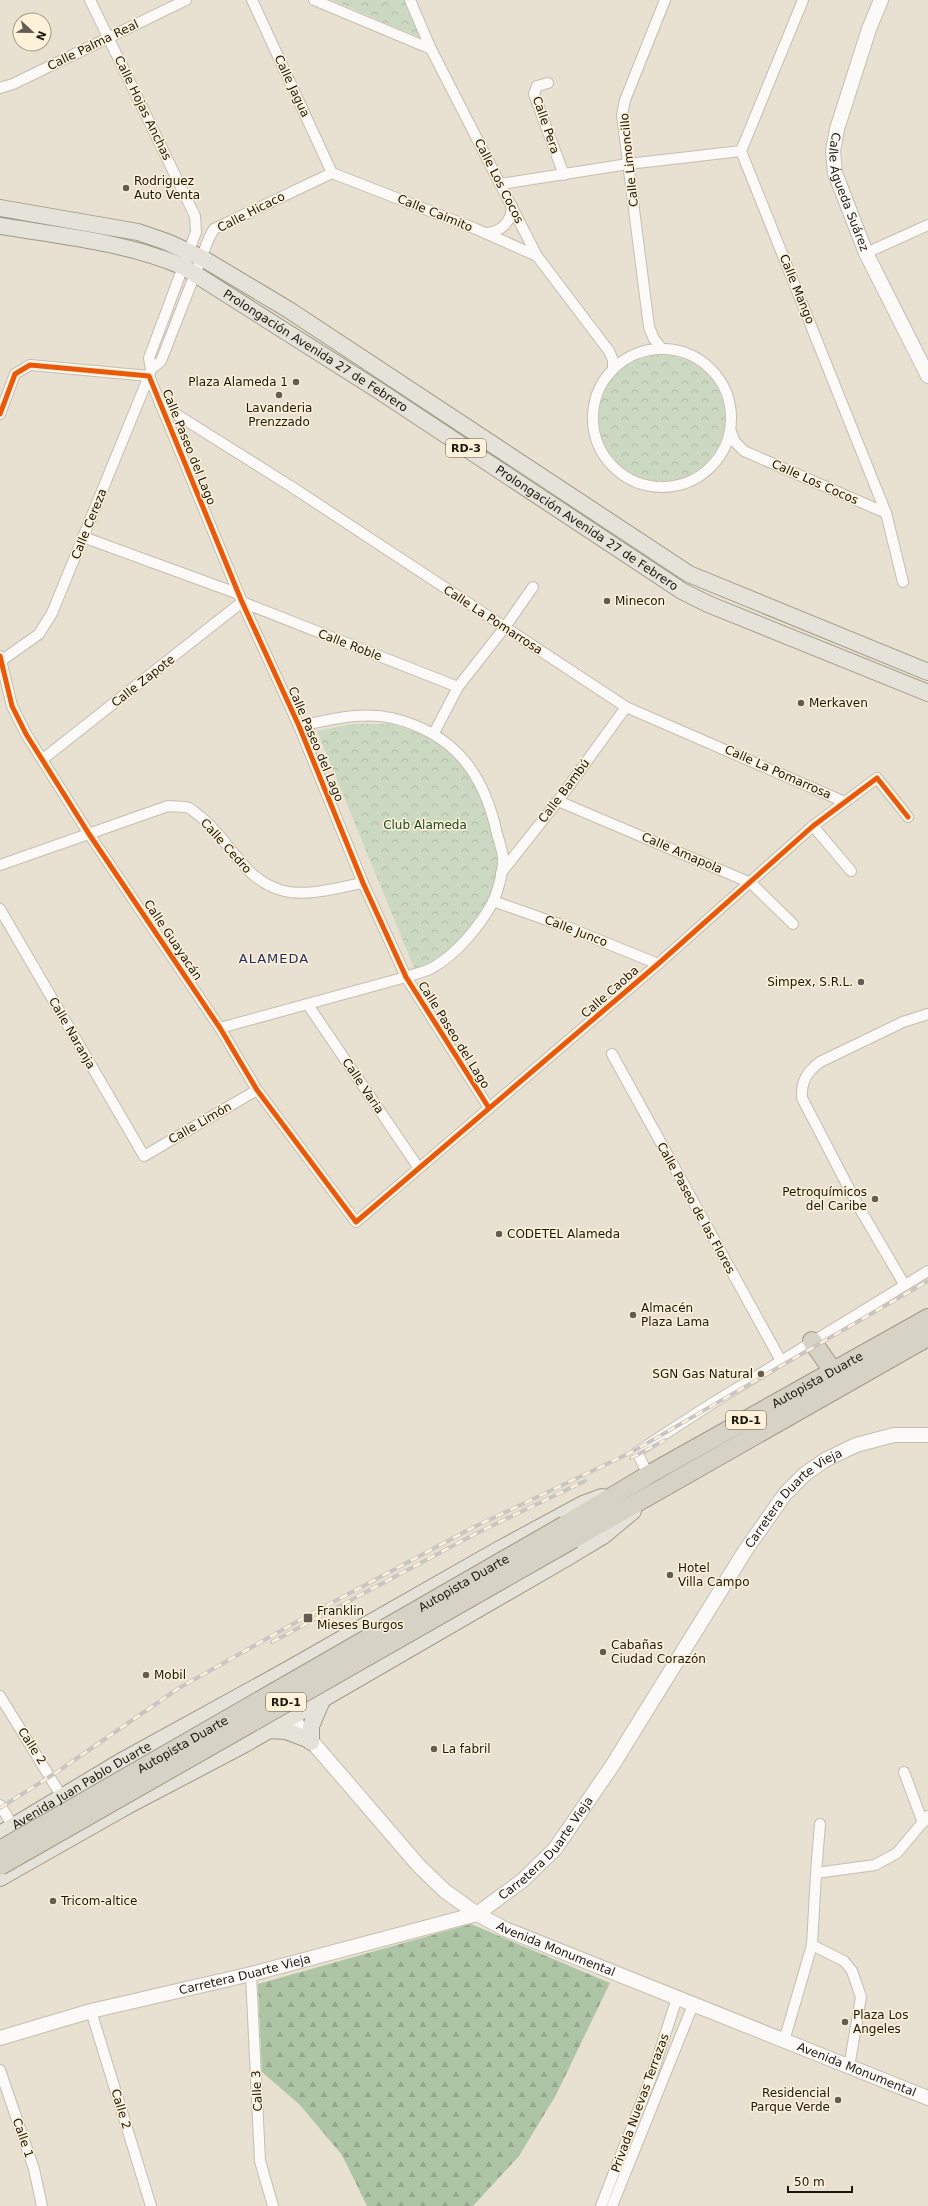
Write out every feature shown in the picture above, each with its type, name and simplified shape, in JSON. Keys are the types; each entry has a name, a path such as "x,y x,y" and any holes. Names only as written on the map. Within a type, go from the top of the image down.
{"highway":[{"name":"Autopista Duarte","path":"0,1866 569,1532 648,1475 928,1318"},
{"name":"Autopista Duarte","path":"0,1850 569,1532 651,1495 928,1337"},
{"path":"812,1341 833,1371"}],"main road":[{"name":"Calle Águeda Suárez","path":"881,0 866,36 836,129 833,151 834,172 866,253 928,376"},
{"name":"Prolongación Avenida 27 de Febrero","path":"0,208 138,232 193,263 295,314 689,574 928,672"},
{"name":"Prolongación Avenida 27 de Febrero","path":"0,226 132,248 161,257 193,263 381,392 682,591 715,607 928,693"},
{"name":"Carretera Duarte Vieja","path":"0,2038 91,2011 251,1974 477,1914 523,1880 558,1844 612,1766 745,1551 785,1494 805,1474 820,1464 856,1445 894,1436 928,1435"},
{"name":"Avenida Juan Pablo Duarte","path":"6,1830 124,1760 264,1684 583,1504 628,1488"},
{"name":"Autopista Duarte","path":"0,1878 127,1806 268,1730 603,1536 651,1495"},
{"name":"Avenida Monumental","path":"264,1684 310,1741 419,1866 446,1891 477,1914 505,1929 928,2098"},
{"path":"268,1730 286,1731 310,1741 311,1726 323,1698"}],"street":[{"name":"Calle Hojas Anchas","path":"90,0 195,216 196,232"},
{"name":"Calle Palma Real","path":"0,88 13,84 186,0"},
{"name":"Calle Jagua","path":"252,0 332,173"},
{"path":"314,0 431,49"},
{"name":"Calle Los Cocos","path":"410,0 431,49 537,256 609,351 613,360 613,370"},
{"name":"Calle Limoncillo","path":"662,349 654,339 649,327 622,115 625,100 665,0"},
{"path":"501,184 628,164 741,151 803,0"},
{"name":"Calle Pera","path":"548,83 537,86 534,94 564,175"},
{"name":"Calle Mango","path":"741,151 886,513 903,582"},
{"name":"Calle Caimito","path":"332,173 484,233 537,256"},
{"name":"Calle Hicaco","path":"193,263 214,229 332,173"},
{"path":"484,233 497,231 506,224 512,206"},
{"path":"866,253 928,225"},
{"path":"193,263 196,232 209,238"},
{"name":"Calle Cereza","path":"1,658 39,634 46,624 84,537 150,373 149,358 193,263"},
{"name":"Calle Limoncillo","path":"642,352 647,340 649,327"},
{"path":"718,458 726,444 730,429 731,409 726,390 715,373 694,357 682,352 662,349 642,352 628,358 613,370 601,386 595,406 594,426 600,446 611,463 621,472 645,485 666,487 686,483 698,476 718,458 731,452 744,451"},
{"path":"609,351 628,358"},
{"path":"0,414 13,380 19,370 30,365 150,373"},
{"name":"Calle Paseo del Lago","path":"150,373 160,404 241,598 299,726 363,883 406,978 489,1108"},
{"name":"Calle La Pomarrosa","path":"160,404 295,488 626,707 845,802"},
{"path":"730,429 735,442 744,451"},
{"name":"Calle Los Cocos","path":"744,451 886,513"},
{"name":"Calle Roble","path":"84,537 241,598 458,687"},
{"path":"434,733 458,687 505,627 533,587"},
{"name":"Calle Zapote","path":"43,759 241,598"},
{"name":"Calle Guayacán","path":"1,658 12,706 26,734 89,834 220,1028 257,1090 356,1222"},
{"name":"Calle Bambú","path":"500,874 558,801 626,707"},
{"path":"220,1028 406,978 431,968 452,954 475,929 493,901 503,858 490,806 481,783 468,763 452,747 434,733 391,718 367,716 344,717 299,726"},
{"name":"Calle Caoba","path":"356,1222 418,1167 658,964 751,883 813,826 877,778 908,817"},
{"name":"Calle Amapola","path":"558,801 751,883 793,924"},
{"name":"Calle Cedro","path":"0,865 168,806 189,808 210,824 243,866 255,878 266,885 285,891 303,892 363,883"},
{"path":"813,826 851,871"},
{"name":"Calle Junco","path":"493,901 567,927 658,964"},
{"name":"Calle Naranja","path":"0,909 144,1156"},
{"name":"Calle Varia","path":"308,1004 418,1167"},
{"path":"904,1284 848,1189 802,1098 801,1089 810,1070 820,1062 904,1022 928,1014"},
{"name":"Calle Paseo de las Flores","path":"612,1054 781,1361"},
{"name":"Calle Limón","path":"144,1156 257,1090"},
{"path":"648,1475 637,1452 812,1341 904,1284 928,1271"},
{"name":"Calle 2","path":"0,1696 44,1765 62,1797"},
{"path":"816,1873 875,1865 897,1853 925,1819 904,1772"},
{"path":"0,1805 6,1830"},
{"path":"784,2041 812,1945 820,1824"},
{"path":"812,1945 844,1961 852,1971 861,1997 848,2067"},
{"name":"Calle 3","path":"251,1974 260,2161 273,2206"},
{"name":"Privada Nuevas Terrazas","path":"601,2206 652,2075 678,1998"},
{"name":"Privada Nuevas Terrazas","path":"612,2206 693,2005"},
{"name":"Calle 2","path":"91,2011 151,2206"},
{"name":"Calle 1","path":"0,2070 34,2169 42,2206"}],"green space":[{"path":"332,0 405,0 421,38"},
{"path":"656,355 668,355 686,359 707,373 721,394 725,418 721,442 707,463 686,477 668,481 656,481 638,477 617,463 603,442 599,424 599,412 603,394 617,373 638,359"},
{"name":"Club Alameda","path":"353,724 391,724 429,737 458,759 484,798 499,859 490,899 466,934 444,955 415,970 317,731"},
{"path":"471,1924 610,1983 556,2095 519,2156 473,2206 367,2206 342,2155 300,2105 262,2072 258,1984"}],"railway":[{"path":"0,1808 57,1772 179,1688 307,1616 474,1527 632,1452 928,1281"},
{"path":"631,1458 665,1440"},
{"path":"272,1642 479,1532 585,1481"}],"cycle path":[{"path":"0,414 15,374 30,365 149,376 242,602 299,726 363,883 406,977 489,1108"},
{"path":"0,656 12,706 26,734 89,834 220,1028 257,1090 356,1222 658,964 813,826 877,778 908,817"}],"place":[{"name":"Rodriguez Auto Venta","path":"126,188"},
{"name":"Plaza Alameda 1","path":"296,382"},
{"name":"Lavanderia Prenzzado","path":"279,395"},
{"name":"Minecon","path":"607,601"},
{"name":"Merkaven","path":"801,703"},
{"name":"Simpex, S.R.L.","path":"861,982"},
{"name":"Petroquímicos del Caribe","path":"875,1199"},
{"name":"CODETEL Alameda","path":"499,1234"},
{"name":"Almacén Plaza Lama","path":"633,1315"},
{"name":"SGN Gas Natural","path":"761,1374"},
{"name":"Hotel Villa Campo","path":"670,1575"},
{"name":"Franklin Mieses Burgos","path":"308,1618"},
{"name":"Cabañas Ciudad Corazón","path":"603,1652"},
{"name":"Mobil","path":"146,1675"},
{"name":"La fabril","path":"434,1749"},
{"name":"Tricom-altice","path":"53,1901"},
{"name":"Plaza Los Angeles","path":"845,2022"},
{"name":"Residencial Parque Verde","path":"838,2100"}],"district":[{"name":"ALAMEDA","path":"274,958"}]}
